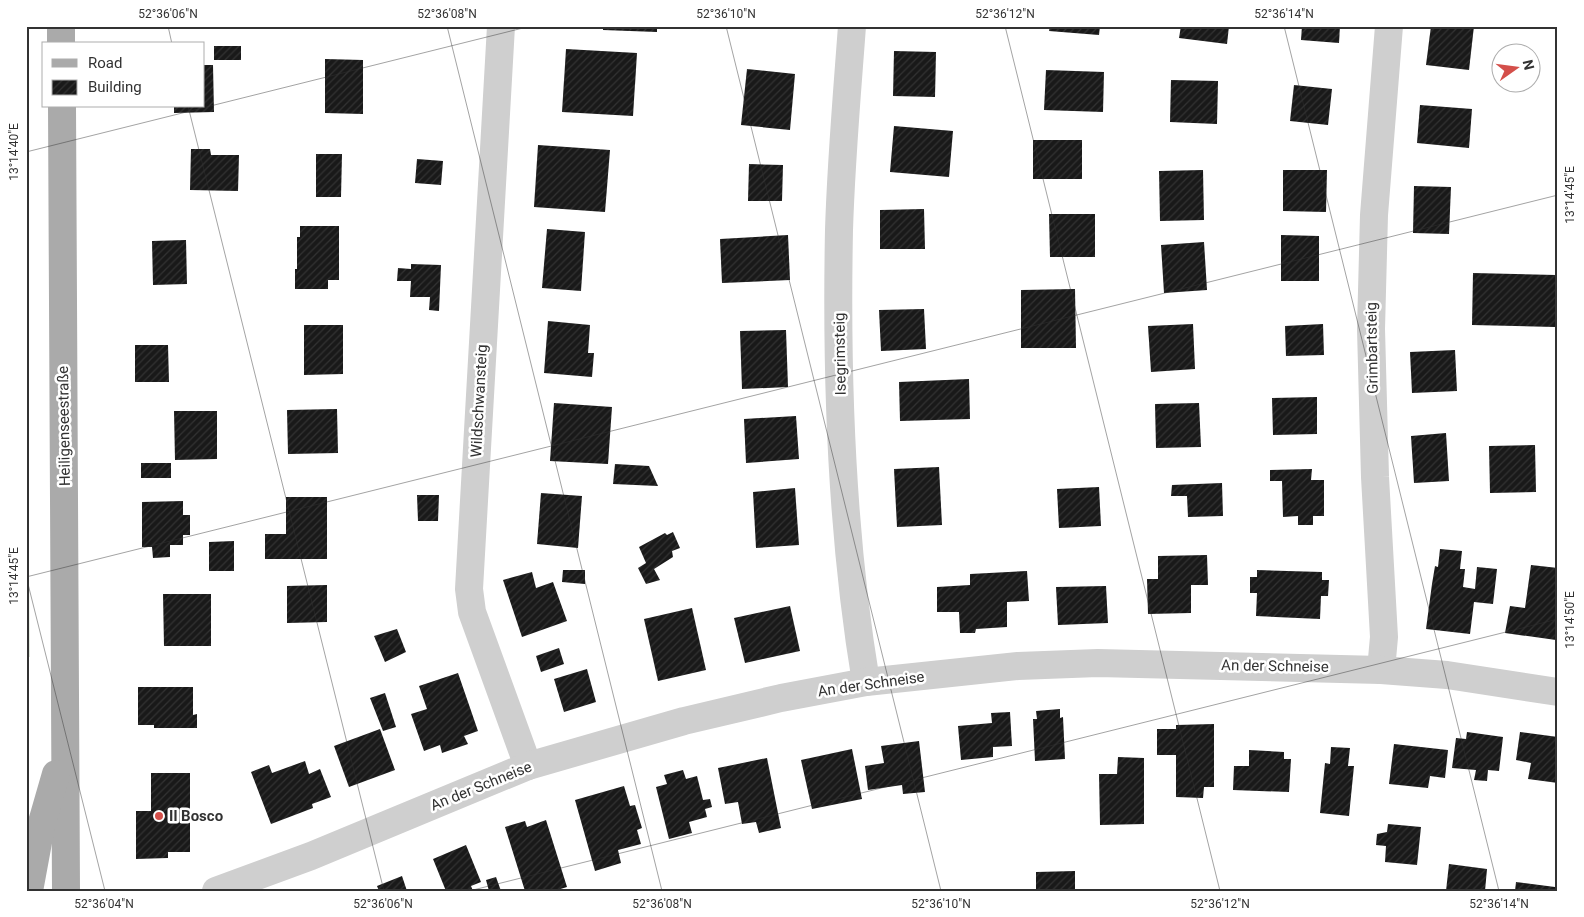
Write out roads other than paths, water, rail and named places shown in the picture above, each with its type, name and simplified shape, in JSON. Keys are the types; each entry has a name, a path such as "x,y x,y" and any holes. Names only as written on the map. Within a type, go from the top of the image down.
{"main road":[{"path":"61,26 61,42"},
{"name":"Heiligenseestraße","path":"62,108 66,891"},
{"name":"Heiligenseestraße","path":"29,891 41,826 64,746"}],"street":[{"name":"Wildschwansteig","path":"501,26 469,589 472,612 528,766"},
{"name":"Isegrimsteig","path":"852,26 839,228 842,476 858,638 866,682"},
{"name":"Grimbartsteig","path":"1381,670 1384,638 1374,477 1371,329 1374,215 1389,26"},
{"name":"An der Schneise","path":"216,891 311,856 528,766 684,721 781,698 866,682 1018,666 1098,663 1381,670 1448,675 1558,692"}],"place":[{"name":"Il Bosco","path":"159,816"}]}
